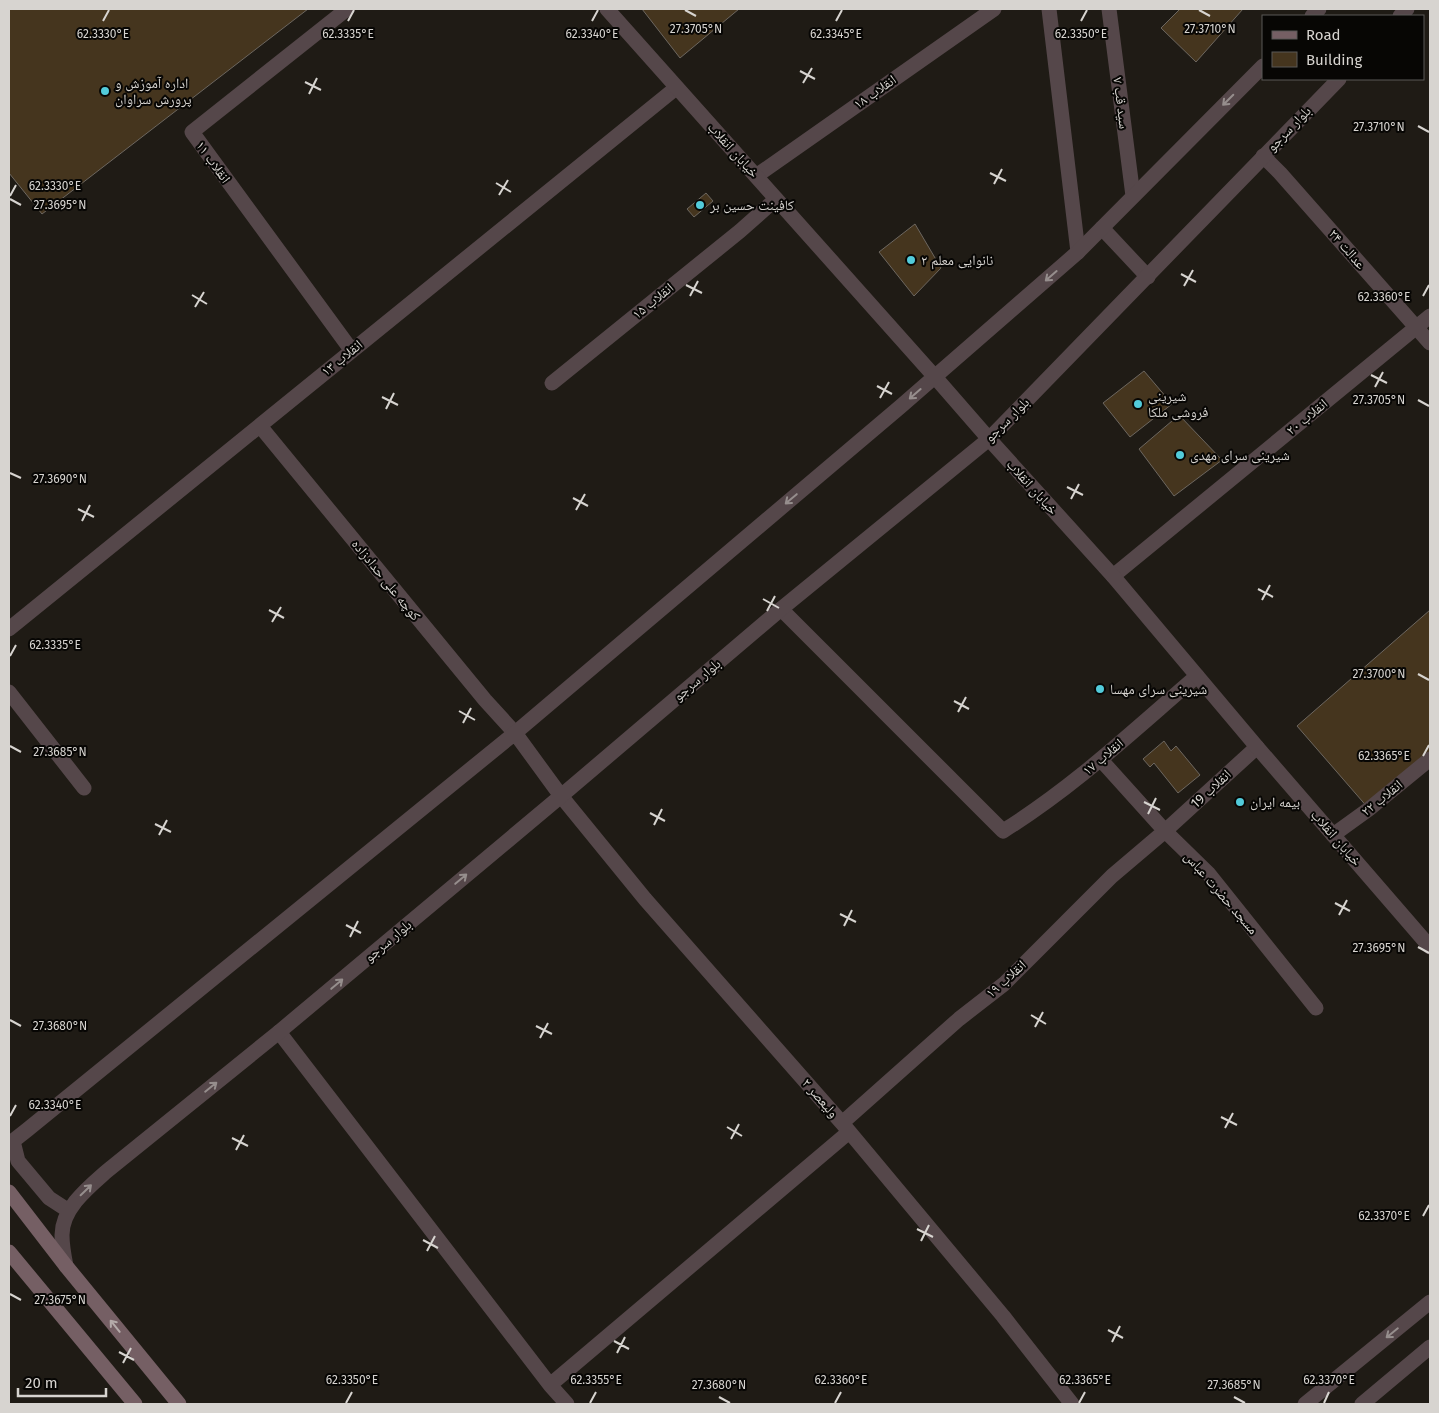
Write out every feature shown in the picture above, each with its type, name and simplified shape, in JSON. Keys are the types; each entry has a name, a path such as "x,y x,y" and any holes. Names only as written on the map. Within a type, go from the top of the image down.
{"main road":[{"path":"9,1192 66,1266 179,1404"},
{"path":"9,1252 135,1404"}],"street":[{"name":"انقلاب ۱۱","path":"347,9 192,132 352,351"},
{"name":"خیابان انقلاب","path":"607,9 935,376 989,440 1113,576 1430,948"},
{"name":"انقلاب ۱۸","path":"756,176 994,9"},
{"path":"1049,9 1078,252"},
{"name":"سید قب ۷","path":"1109,9 1133,196"},
{"path":"69,1211 49,1198 18,1161 11,1141 514,733 935,376 1078,252 1262,67"},
{"name":"بلوار سرجو","path":"66,1266 62,1232 69,1211 82,1194 107,1171 279,1032 900,510 989,440 1148,277 1262,156 1338,80"},
{"name":"انقلاب ۱۳","path":"9,629 676,88"},
{"name":"عدالت ۲۴","path":"1262,156 1280,173 1430,343"},
{"name":"انقلاب ۱۵","path":"552,383 740,231 776,199"},
{"path":"1102,228 1148,277"},
{"name":"انقلاب ۲۰","path":"1113,576 1430,316"},
{"name":"کوچه علی حدادزاده","path":"260,426 514,733 561,796"},
{"name":"انقلاب ۱۷","path":"781,609 1003,832 1037,810 1101,760 1197,676"},
{"path":"9,692 84,788"},
{"name":"انقلاب 19","path":"1166,831 1257,747"},
{"name":"انقلاب ۲۲","path":"1333,836 1430,759"},
{"name":"مسجد حضرت عباس","path":"1101,760 1166,831 1208,873 1316,1008"},
{"name":"ولیعصر ۲","path":"561,796 644,899 845,1128 1003,1316 1072,1404"},
{"name":"انقلاب ۱۹","path":"550,1385 845,1128 959,1019 1004,984 1112,876 1166,831"},
{"path":"279,1032 550,1385 567,1404"},
{"path":"1305,1404 1430,1302"},
{"path":"1364,1403 1430,1347"}],"building":[{"name":"اداره آموزش و پرورش سراوان","path":"9,9 308,9 42,214 9,173"},
{"path":"642,9 739,9 680,58"},
{"path":"1180,9 1243,9 1196,62 1161,28"},
{"name":"کافینت حسین بر","path":"706,193 713,201 694,217 687,209"},
{"name":"نانوایی معلم ۲","path":"915,224 941,268 914,296 879,252"},
{"name":"شیرینی فروشی ملکا","path":"1144,371 1172,404 1130,437 1103,403"},
{"name":"شیرینی سرای مهدی","path":"1179,415 1222,460 1174,496 1139,449"},
{"path":"1430,610 1430,755 1369,809 1297,726"},
{"path":"1164,741 1171,751 1176,746 1200,775 1178,793 1154,763 1150,767 1143,759"}],"place":[{"name":"اداره آموزش و پرورش سراوان","path":"105,91"},
{"name":"کافینت حسین بر","path":"700,205"},
{"name":"نانوایی معلم ۲","path":"911,260"},
{"name":"شیرینی فروشی ملکا","path":"1138,404"},
{"name":"شیرینی سرای مهدی","path":"1180,455"},
{"name":"شیرینی سرای مهسا","path":"1100,689"},
{"name":"بیمه ایران","path":"1240,802"}]}
